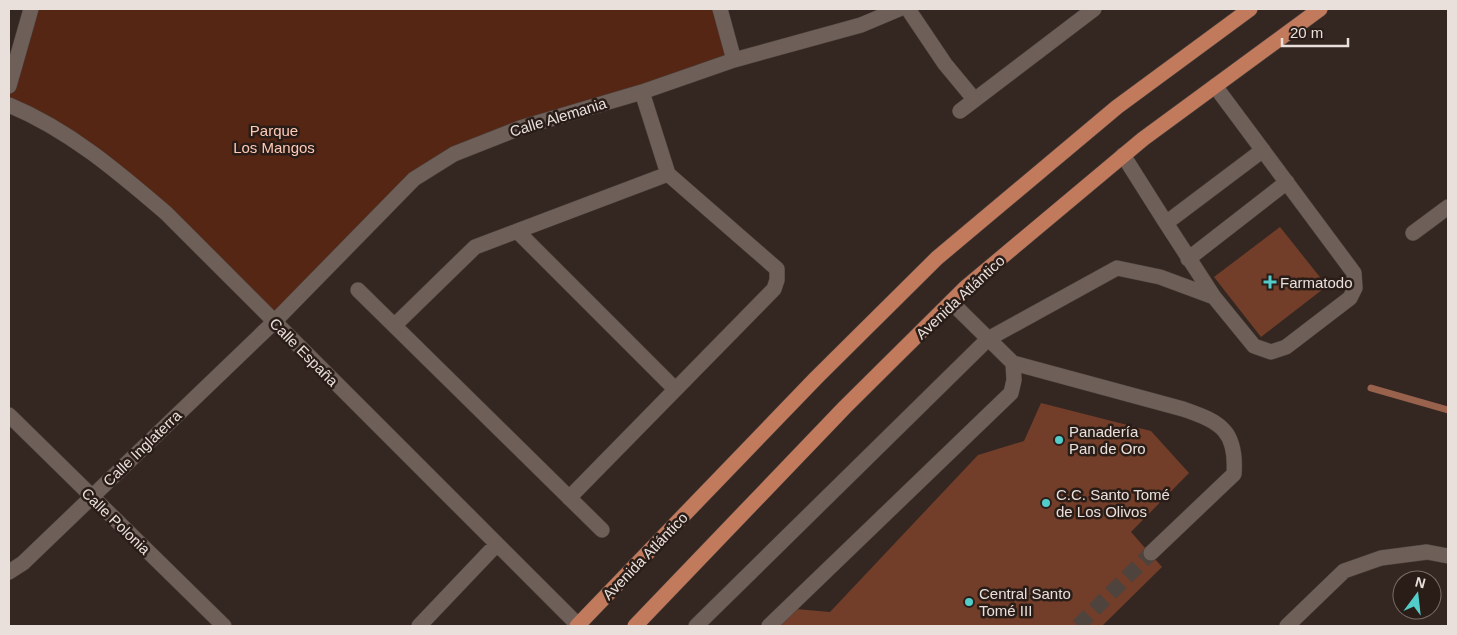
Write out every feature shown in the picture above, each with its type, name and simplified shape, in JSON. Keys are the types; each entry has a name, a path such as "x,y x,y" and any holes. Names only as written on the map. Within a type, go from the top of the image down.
{"main road":[{"name":"Avenida Atlántico","path":"578,626 816,378 937,258 1117,107 1250,9"},
{"name":"Avenida Atlántico","path":"635,626 845,407 951,302 1123,155 1320,9"}],"street":[{"path":"9,86 31,9"},
{"path":"720,9 734,60"},
{"name":"Calle Alemania","path":"274,322 414,179 454,154 520,128 642,92 734,60 861,25 899,9"},
{"path":"908,9 945,64 974,99"},
{"path":"960,111 1094,9"},
{"path":"1123,155 1214,297 1254,346 1271,352 1286,347 1350,298 1355,288 1354,273 1215,86"},
{"path":"569,498 774,289 777,280 777,269 668,174 642,92"},
{"name":"Calle España","path":"9,105 42,118 110,164 166,213 578,626"},
{"path":"1166,223 1263,150"},
{"path":"395,326 475,247 668,174"},
{"path":"1188,259 1287,182"},
{"path":"1413,233 1448,207"},
{"path":"517,231 675,389"},
{"path":"696,626 988,339 1117,268 1160,277 1214,297"},
{"path":"358,290 602,530"},
{"path":"951,302 1013,363 1183,409 1209,418 1226,433 1235,452 1234,474 1151,552"},
{"name":"Calle Inglaterra","path":"9,572 22,563 92,497 274,322"},
{"path":"769,626 1011,393 1014,380 1013,363"},
{"name":"Calle Polonia","path":"9,415 224,626"},
{"path":"419,626 497,544"},
{"path":"1287,626 1344,571 1381,558 1427,552 1448,556"}],"green space":[{"name":"Parque Los Mangos","path":"31,9 720,9 734,60 520,128 414,179 274,322 110,164 9,105 9,86"}],"building":[{"name":"Farmatodo","path":"1280,227 1327,286 1261,337 1214,277"},
{"name":"C.C. Santo Tomé de Los Olivos","path":"1041,403 1151,431 1189,473 1131,532 1162,567 1102,626 780,626 796,609 830,612 978,455 1024,441"}],"waterway":[{"path":"1371,388 1448,410"}],"tunnel":[{"path":"1078,626 1151,553"}],"place":[{"name":"Farmatodo","path":"1270,282"},
{"name":"Panadería Pan de Oro","path":"1059,440"},
{"name":"C.C. Santo Tomé de Los Olivos","path":"1046,503"},
{"name":"Central Santo Tomé III","path":"969,602"}]}
